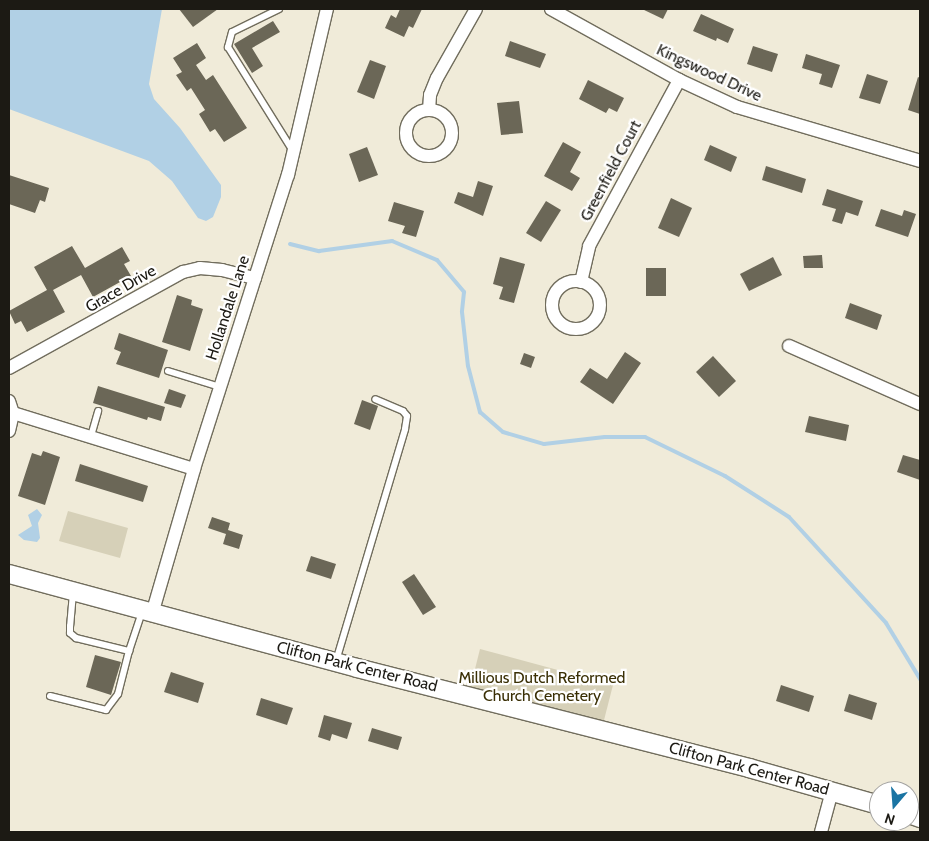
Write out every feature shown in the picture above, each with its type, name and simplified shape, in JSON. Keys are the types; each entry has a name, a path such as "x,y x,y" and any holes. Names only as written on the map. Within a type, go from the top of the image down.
{"street":[{"name":"Hollandale Lane","path":"147,612 255,278 293,151 327,9"},
{"path":"429,110 430,95 476,9"},
{"name":"Kingswood Drive","path":"551,9 679,80 737,107 920,161"},
{"name":"Greenfield Court","path":"581,282 589,246 679,80"},
{"name":"Grace Drive","path":"9,368 183,272 200,268 222,270 255,278"},
{"path":"789,346 920,404"},
{"path":"9,430 11,407 91,436 194,469"},
{"name":"Clifton Park Center Road","path":"9,574 336,663 869,802"},
{"path":"821,832 832,791"}],"lane":[{"path":"279,9 232,32 228,47 293,151"},
{"path":"168,371 220,387"},
{"path":"336,663 405,429 407,416 404,411 375,399"},
{"path":"91,436 98,411"},
{"path":"73,592 70,633 76,638 129,650"},
{"path":"50,696 106,710 118,694 129,650 147,612"}],"green space":[{"path":"68,511 128,528 120,558 59,541"},
{"name":"Millious Dutch Reformed Church Cemetery","path":"480,649 613,685 603,724 470,689"}],"water":[{"path":"9,9 162,9 149,84 154,99 180,128 221,185 221,197 213,217 206,221 198,218 172,181 149,161 9,109"},
{"path":"37,509 42,515 38,523 40,538 37,542 24,540 18,535 32,526 28,515"}],"building":[{"path":"179,9 218,9 193,27"},
{"path":"400,9 422,9 413,28 409,26 404,37 385,28 391,15 396,18"},
{"path":"642,9 668,9 663,19"},
{"path":"701,14 734,29 728,43 717,38 716,41 693,31"},
{"path":"273,21 280,32 252,48 263,66 252,73 234,44"},
{"path":"510,41 546,54 540,68 505,56"},
{"path":"197,43 206,58 196,65 206,80 213,75 247,128 224,142 215,129 210,132 199,114 205,110 191,88 187,91 176,75 182,72 173,58"},
{"path":"753,46 778,54 772,72 747,64"},
{"path":"806,54 840,65 832,88 819,84 822,74 802,68"},
{"path":"370,60 386,66 374,99 357,92"},
{"path":"867,74 888,81 880,104 859,98"},
{"path":"918,77 920,78 920,114 908,110"},
{"path":"588,80 624,98 617,112 609,108 606,113 579,99"},
{"path":"519,101 523,133 501,135 497,103"},
{"path":"563,142 581,152 570,172 580,178 572,191 544,176"},
{"path":"710,145 737,157 731,172 704,160"},
{"path":"367,147 378,175 359,182 349,154"},
{"path":"766,166 806,179 802,193 762,180"},
{"path":"9,175 49,188 45,202 40,200 35,213 9,204"},
{"path":"478,181 493,186 483,216 454,203 458,192 473,197"},
{"path":"827,189 863,201 858,216 846,212 842,224 832,221 836,209 822,205"},
{"path":"671,198 692,208 679,237 658,228"},
{"path":"546,201 561,210 541,242 526,233"},
{"path":"394,202 424,211 416,237 402,233 405,226 388,221"},
{"path":"881,209 902,216 904,210 916,214 908,237 875,226"},
{"path":"72,246 85,268 122,247 130,261 124,264 131,276 93,297 81,275 53,290 65,312 27,332 21,321 15,324 9,311 47,290 34,267"},
{"path":"822,255 823,268 804,268 803,256"},
{"path":"500,257 525,264 514,303 499,299 503,287 493,284"},
{"path":"773,257 782,275 749,291 740,274"},
{"path":"646,268 666,268 666,296 646,296"},
{"path":"177,295 192,300 191,305 203,309 190,351 162,342"},
{"path":"850,303 882,315 877,330 845,318"},
{"path":"119,333 168,350 159,378 116,364 121,352 114,349"},
{"path":"625,352 641,363 613,404 580,382 590,368 607,379"},
{"path":"524,353 535,357 531,368 520,364"},
{"path":"713,356 736,381 719,397 696,372"},
{"path":"98,386 165,407 161,421 148,417 147,420 93,403"},
{"path":"169,389 186,395 181,408 164,403"},
{"path":"362,400 378,406 370,430 354,424"},
{"path":"809,416 849,425 846,441 805,432"},
{"path":"43,451 60,457 45,505 18,496 32,453 41,456"},
{"path":"903,455 920,460 920,480 897,472"},
{"path":"80,464 148,486 143,502 75,481"},
{"path":"212,517 230,523 228,530 243,535 239,549 223,544 226,534 208,528"},
{"path":"311,556 336,564 331,579 306,571"},
{"path":"414,574 436,607 423,615 402,582"},
{"path":"95,655 121,662 111,695 86,687"},
{"path":"171,672 204,683 198,703 164,692"},
{"path":"781,685 814,696 809,712 776,701"},
{"path":"849,694 877,703 872,720 844,711"},
{"path":"261,698 293,708 287,725 256,715"},
{"path":"324,715 352,723 347,739 332,734 330,741 318,737"},
{"path":"372,728 402,737 398,750 368,741"}],"waterway":[{"path":"290,244 319,251 392,241 437,260 464,292 462,312 468,366 480,412 503,432 544,444 605,437 645,437 725,476 789,517 886,623 920,679"}]}
